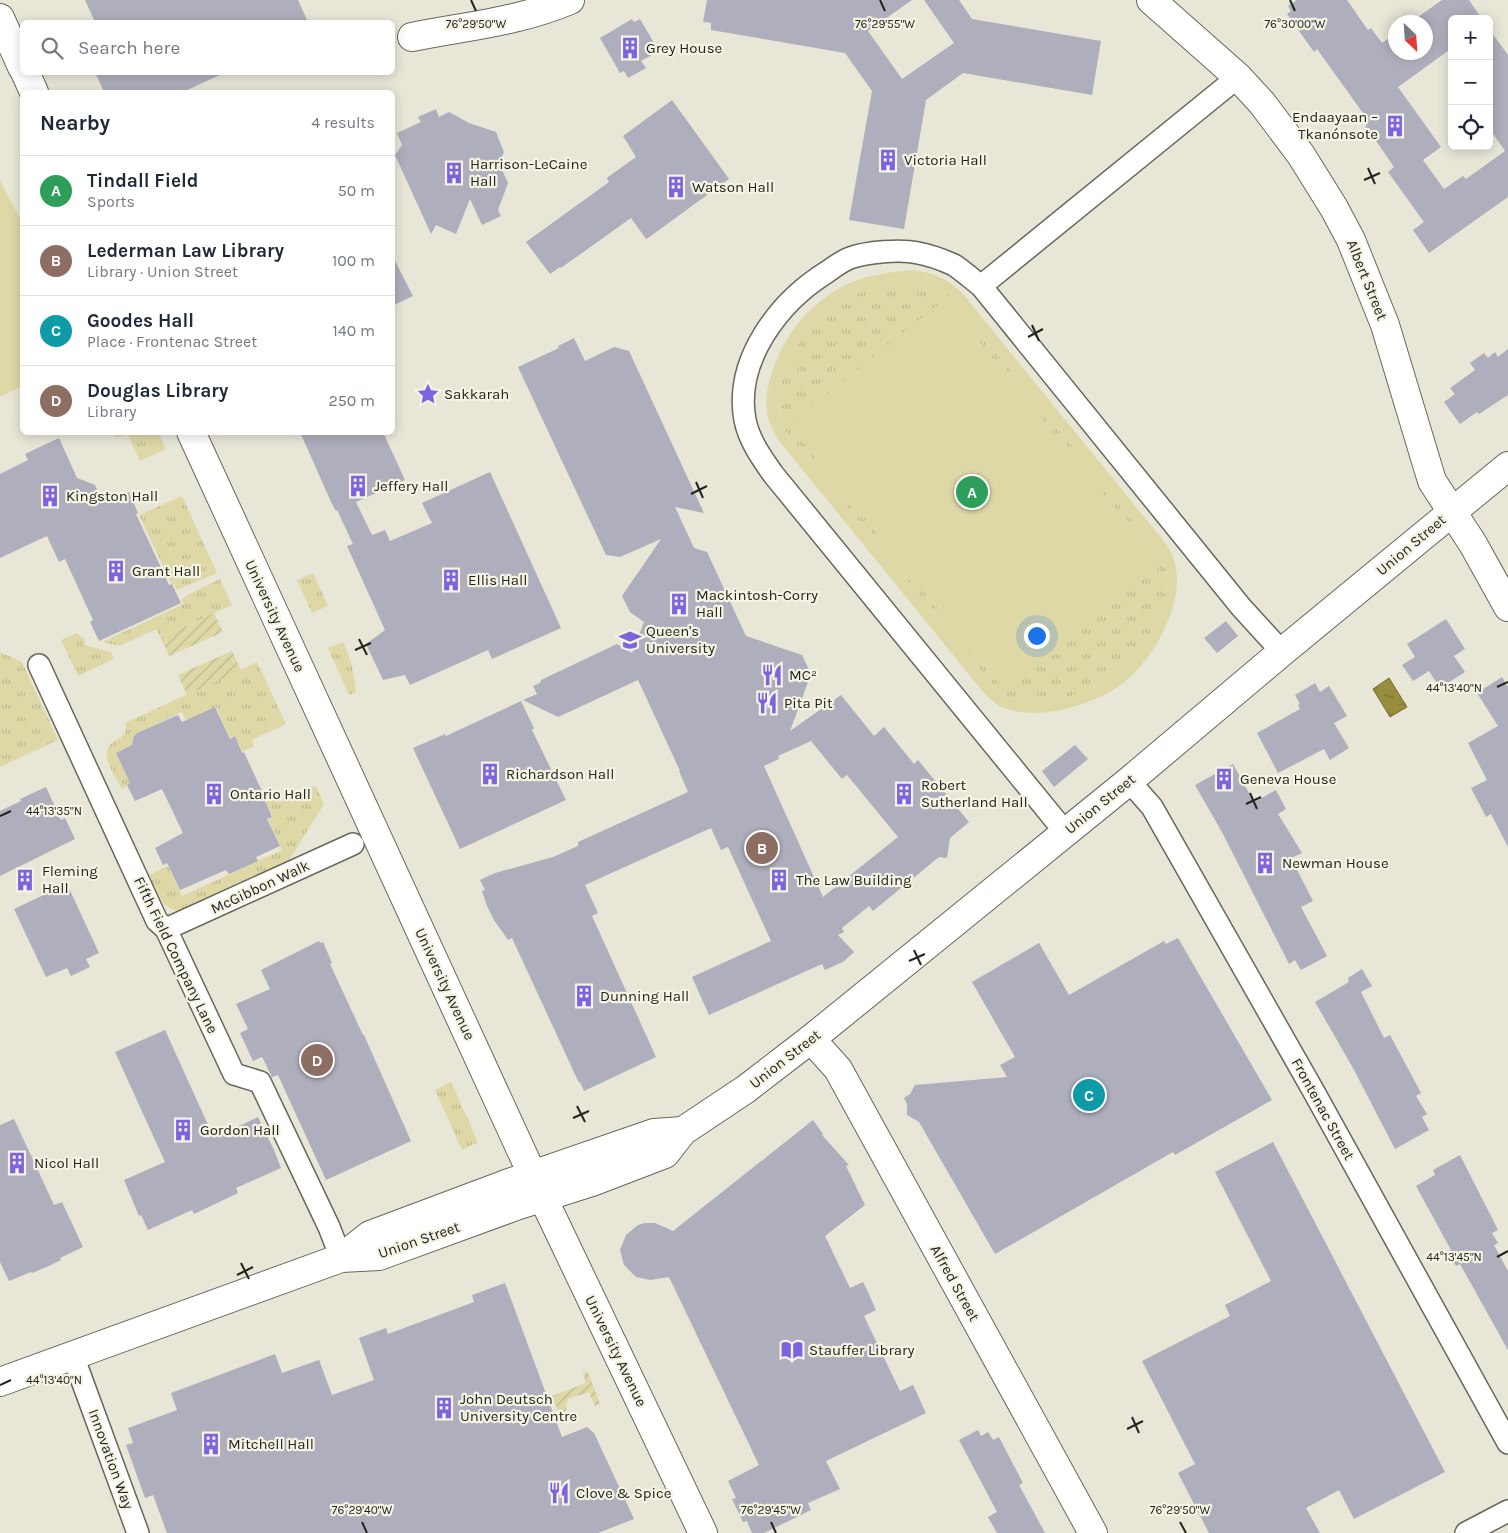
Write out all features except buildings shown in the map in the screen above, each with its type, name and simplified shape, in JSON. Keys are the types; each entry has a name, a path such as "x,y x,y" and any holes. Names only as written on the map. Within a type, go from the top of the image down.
{"main road":[{"path":"412,36 510,20 570,0"},
{"name":"Albert Street","path":"1151,0 1238,77 1262,103 1301,155 1334,208 1351,240 1385,325 1432,482 1473,544 1508,607"},
{"path":"0,18 20,63"},
{"path":"26,75 33,90"},
{"name":"University Avenue","path":"192,435 696,1531"},
{"name":"Union Street","path":"0,1382 341,1258 370,1235 538,1186 654,1133 682,1131 746,1089 811,1039 1129,781 1508,466"},
{"name":"Alfred Street","path":"811,1039 838,1069 1092,1533"}],"street":[{"path":"981,286 1238,77"},
{"path":"1066,832 773,474 755,447 746,420 744,392 752,358 767,329 789,301 816,278 849,258 886,251 916,252 954,266 981,286 1241,607 1282,652"},
{"name":"Fifth Field Company Lane","path":"39,665 157,921 166,929 234,1074 260,1082 329,1227 341,1258"},
{"name":"Frontenac Street","path":"1129,781 1152,807 1316,1096 1508,1443"},
{"name":"McGibbon Walk","path":"166,929 353,844"},
{"name":"Innovation Way","path":"73,1356 138,1533"},
{"path":"1466,1533 1508,1511"}],"green space":[{"path":"0,180 20,219 20,387 0,397"},
{"path":"914,270 929,273 946,280 963,294 1167,545 1171,553 1176,569 1177,585 1172,610 1164,630 1148,657 1135,673 1115,689 1101,697 1067,709 1032,713 1002,707 992,701 780,442 772,427 766,407 769,384 781,350 799,322 822,300 850,283 874,275","holes":["921,283 936,287 949,295 1159,552 1163,562 1167,577 1166,593 1151,632 1144,644 1126,665 1106,681 1093,688 1064,698 1033,702 1019,700 1001,693 994,687 785,430 782,423 778,398 786,368 799,343 816,321 826,312 838,303 858,293 876,288"]},
{"path":"921,283 936,287 949,295 1159,552 1162,559 1167,577 1166,593 1151,632 1144,644 1126,665 1106,681 1093,688 1064,698 1033,702 1006,696 998,691 785,430 780,415 778,395 786,368 798,343 816,321 837,303 866,290 884,286"},
{"path":"945,299 1155,558 999,684 789,425"},
{"path":"127,435 159,435 166,449 140,461"},
{"path":"182,496 217,573 177,590 174,584 172,585 139,515"},
{"path":"313,573 328,606 312,613 297,580"},
{"path":"220,579 232,605 161,638 156,629 120,646 102,642 183,604 182,599 187,595"},
{"path":"214,613 223,632 169,656 161,638"},
{"path":"76,633 85,639 84,645 111,652 114,659 78,676 61,640"},
{"path":"343,642 350,660 356,692 349,695 328,648"},
{"path":"232,651 241,670 187,695 178,675"},
{"path":"0,652 22,662 58,740 0,767"},
{"path":"257,662 286,724 252,740 254,746 242,752 235,736 230,738 216,707 186,720 182,712 137,733 134,736 134,744 116,753 130,783 122,790 108,761 107,751 112,743 125,733 125,723"},
{"path":"316,786 324,804 286,865 183,912 169,908 161,899 149,875 168,866 182,896 282,850 268,819 273,817 266,802 277,796 280,802"},
{"path":"451,1082 478,1142 462,1150 435,1090"},
{"path":"588,1372 600,1404 595,1406 589,1392 568,1399 565,1414 560,1416 552,1396 586,1383 583,1373"}],"water":[{"path":"1389,678 1407,707 1390,717 1373,689"}],"place":[{"name":"Grey House","path":"630,48"},
{"name":"Endaayaan – Tkanónsote","path":"1395,126"},
{"name":"Victoria Hall","path":"888,160"},
{"name":"Harrison-LeCaine Hall","path":"454,173"},
{"name":"Watson Hall","path":"676,187"},
{"name":"Sakkarah","path":"428,394"},
{"name":"Jeffery Hall","path":"358,486"},
{"name":"Tindall Field","path":"972,492"},
{"name":"Kingston Hall","path":"50,496"},
{"name":"Grant Hall","path":"116,571"},
{"name":"Ellis Hall","path":"451,580"},
{"name":"Mackintosh-Corry Hall","path":"679,604"},
{"name":"Queen's University","path":"630,640"},
{"name":"MC²","path":"772,675"},
{"name":"Pita Pit","path":"767,703"},
{"name":"Richardson Hall","path":"490,774"},
{"name":"Geneva House","path":"1224,779"},
{"name":"Ontario Hall","path":"214,794"},
{"name":"Robert Sutherland Hall","path":"904,794"},
{"name":"Lederman Law Library","path":"762,848"},
{"name":"Newman House","path":"1265,863"},
{"name":"Fleming Hall","path":"25,880"},
{"name":"The Law Building","path":"779,880"},
{"name":"Dunning Hall","path":"584,996"},
{"name":"Douglas Library","path":"317,1060"},
{"name":"Goodes Hall","path":"1089,1095"},
{"name":"Gordon Hall","path":"183,1130"},
{"name":"Nicol Hall","path":"17,1163"},
{"name":"Stauffer Library","path":"792,1350"},
{"name":"John Deutsch University Centre","path":"444,1408"},
{"name":"Mitchell Hall","path":"211,1444"},
{"name":"Clove & Spice","path":"559,1493"}]}
